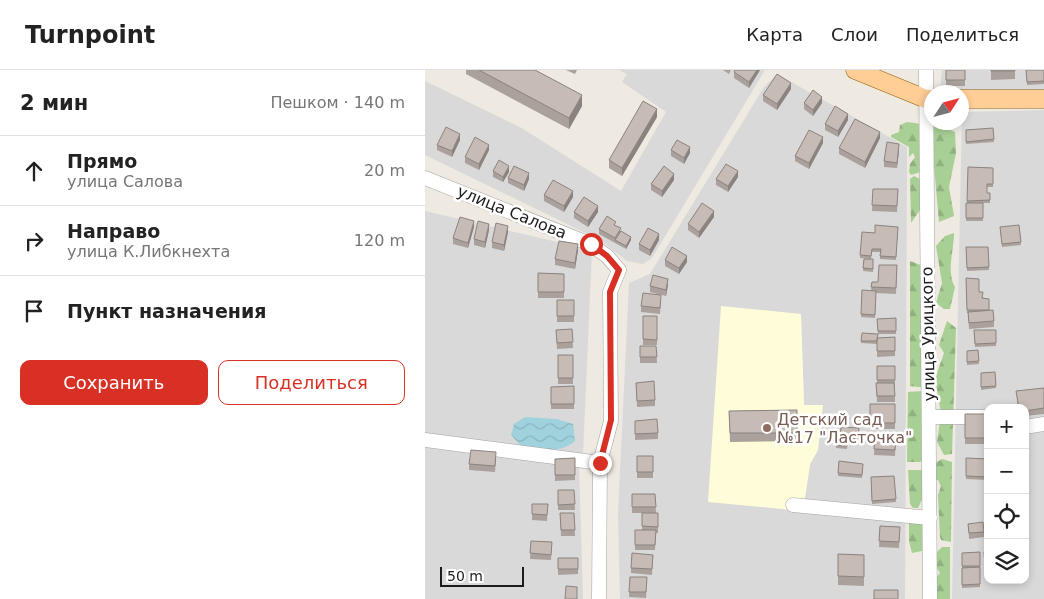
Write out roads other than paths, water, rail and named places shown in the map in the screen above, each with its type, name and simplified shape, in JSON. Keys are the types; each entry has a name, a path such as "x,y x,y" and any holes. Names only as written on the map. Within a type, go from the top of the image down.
{"main road":[{"path":"855,70 924,97"},
{"path":"969,99 1044,99"}],"street":[{"name":"улица Урицкого","path":"925,70 927,85"},
{"name":"улица Урицкого","path":"929,130 930,599"},
{"name":"улица Салова","path":"425,178 591,244 607,256 619,270 610,292 611,420 600,463"},
{"path":"929,416 984,417"},
{"path":"1029,426 1044,424"},
{"path":"425,440 600,463 599,599"},
{"path":"793,505 930,518"}],"water":[{"path":"525,417 557,419 573,424 575,441 563,448 557,449 523,448 511,435 514,424"}],"place":[{"name":"Детский сад №17 \"Ласточка\"","path":"767,428"}]}
